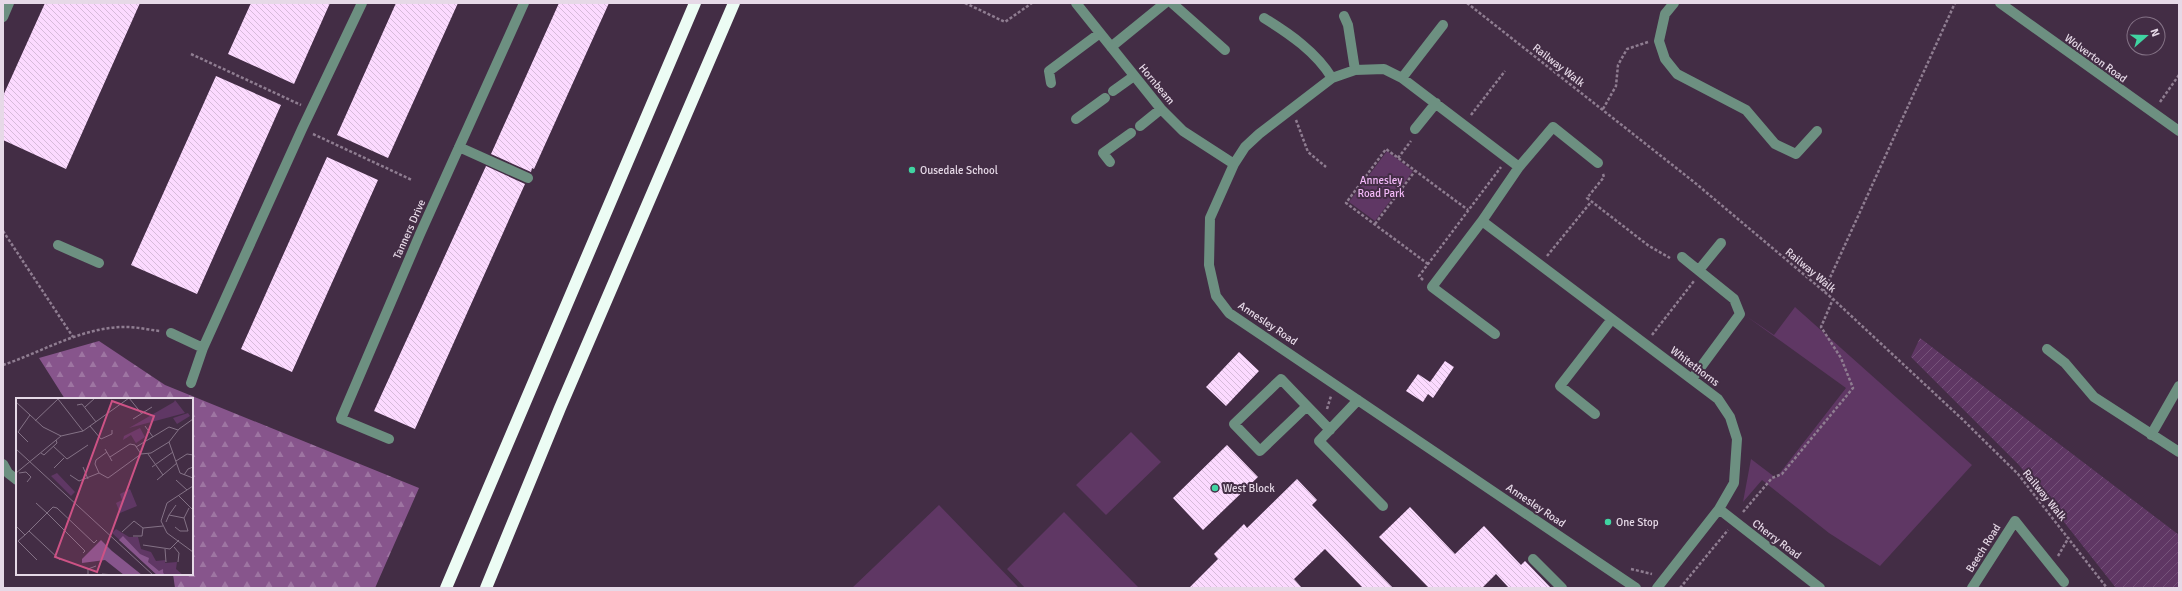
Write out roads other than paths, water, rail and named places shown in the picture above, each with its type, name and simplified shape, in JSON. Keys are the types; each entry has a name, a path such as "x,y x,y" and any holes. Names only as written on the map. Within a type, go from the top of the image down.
{"highway":[{"path":"446,588 695,3"},
{"path":"486,588 560,408 734,3"}],"street":[{"path":"3,17 9,3"},
{"path":"191,383 203,348 302,129 362,3"},
{"name":"Tanners Drive","path":"389,439 341,419 459,147 524,3"},
{"name":"Hornbeam","path":"1076,3 1161,109 1183,131 1234,164"},
{"path":"1111,47 1165,3"},
{"path":"1172,3 1225,50"},
{"path":"1674,3 1665,14 1658,41 1665,59 1677,74 1746,110 1775,144 1796,154 1818,131"},
{"name":"Wolverton Road","path":"2000,3 2179,131"},
{"path":"1344,16 1348,25 1355,70"},
{"path":"1264,18 1289,33 1312,53 1323,64 1332,78"},
{"path":"1402,78 1443,25"},
{"path":"1051,83 1049,71 1100,33"},
{"name":"Annesley Road","path":"1519,167 1402,78 1384,69 1355,70 1332,78 1245,147 1234,164 1210,218 1209,265 1216,296 1229,313 1636,588"},
{"path":"1113,91 1134,76"},
{"path":"1076,118 1105,98"},
{"path":"1415,129 1436,103"},
{"path":"1140,126 1161,109"},
{"path":"1495,334 1432,286 1482,221 1519,167 1553,127 1598,163"},
{"path":"1110,162 1104,153 1131,133"},
{"path":"459,147 528,178"},
{"name":"Whitethorns","path":"1482,221 1718,398 1730,417 1737,439 1734,483 1719,509 1657,588"},
{"path":"1700,271 1721,243"},
{"path":"58,245 99,263"},
{"path":"1678,258 1700,271 1734,299 1740,314 1692,379"},
{"path":"1594,414 1560,386 1612,319"},
{"path":"171,333 203,348"},
{"path":"2047,349 2065,363 2094,398 2179,452"},
{"path":"1307,406 1260,451 1234,424 1281,379 1307,406 1322,422 1330,430"},
{"path":"2151,435 2179,386"},
{"path":"1358,400 1319,441 1383,506"},
{"path":"3,464 8,473 16,479"},
{"name":"Cherry Road","path":"1719,509 1820,588"},
{"name":"Beech Road","path":"1972,588 2014,520 2064,582"},
{"path":"1533,559 1562,588"}],"place":[{"name":"Ousedale School","path":"912,170"},
{"name":"West Block","path":"1215,488"},
{"name":"One Stop","path":"1608,522"}],"park label":[{"name":"Annesley Road Park","path":"1381,186"}]}
